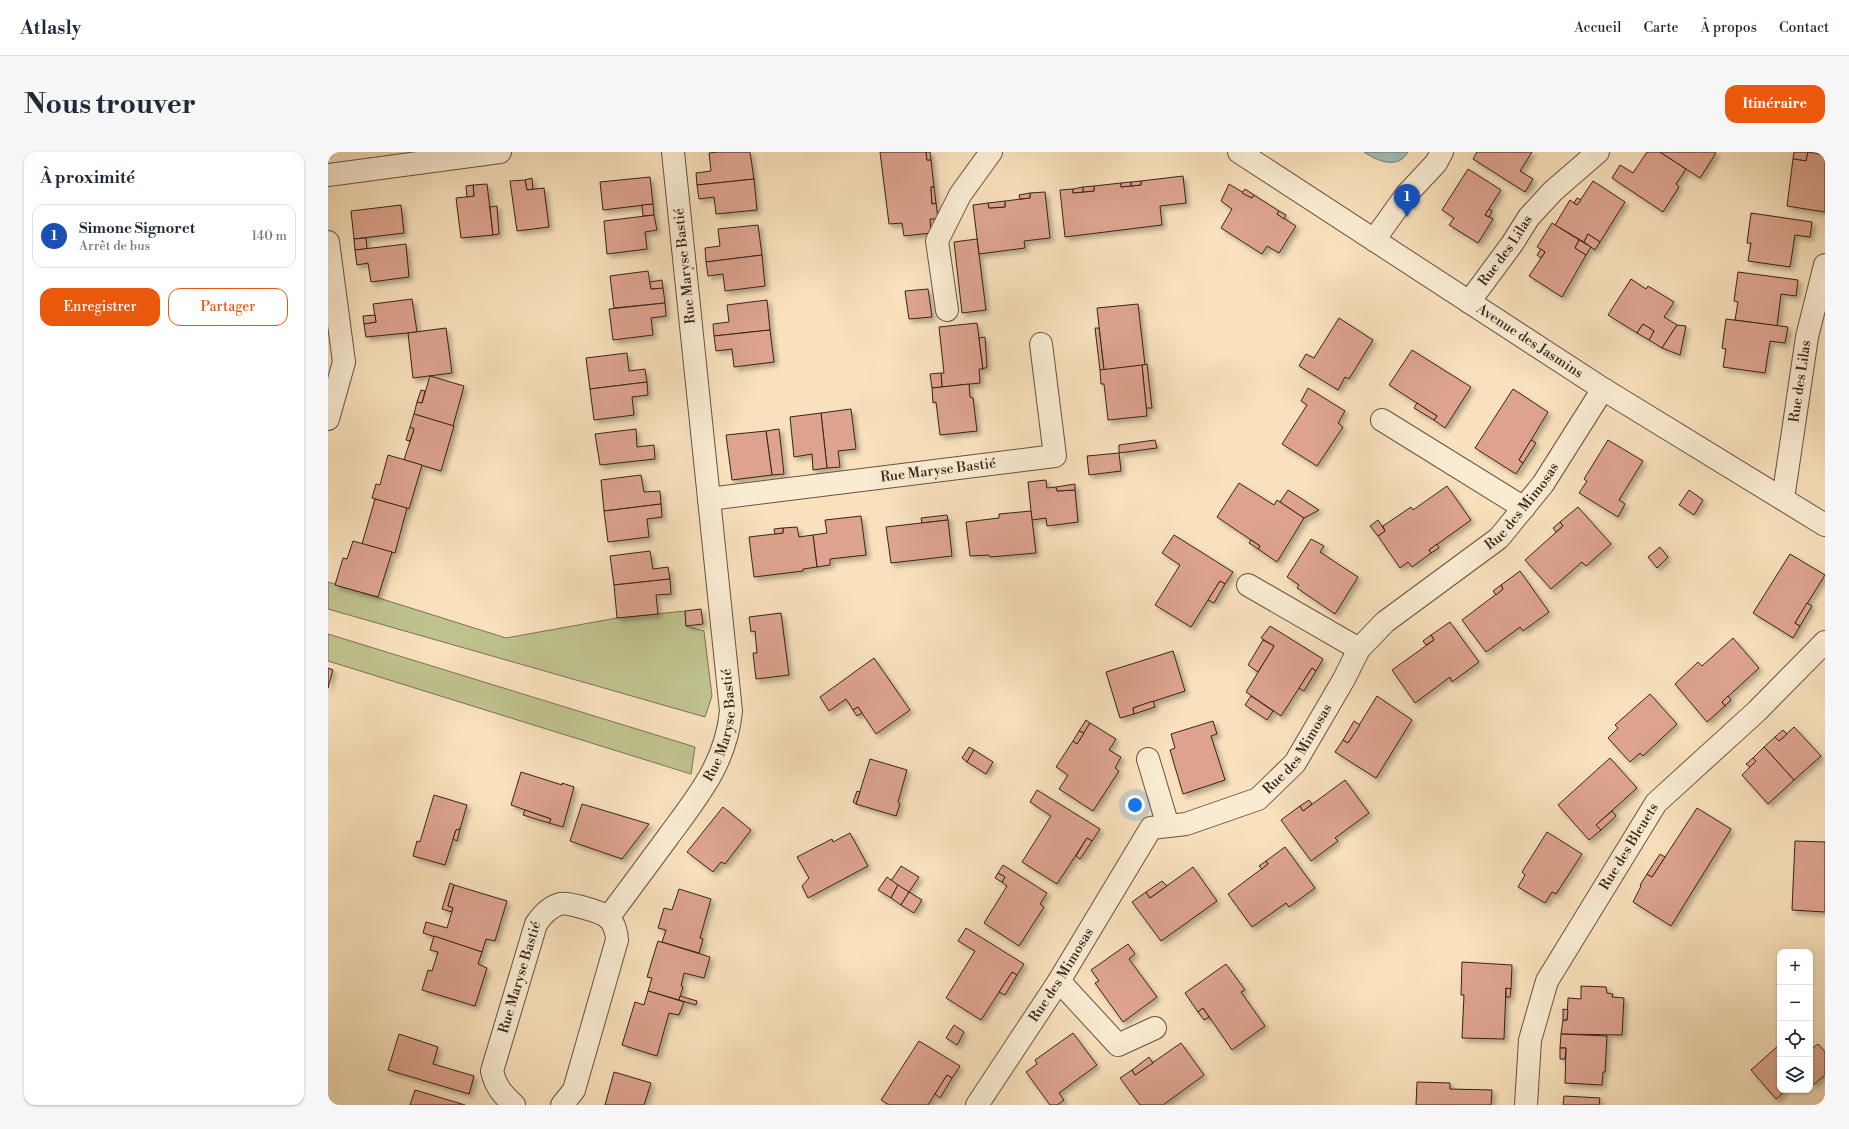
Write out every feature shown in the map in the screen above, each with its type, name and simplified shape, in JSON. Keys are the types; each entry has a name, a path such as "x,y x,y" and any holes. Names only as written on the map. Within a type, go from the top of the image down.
{"street":[{"path":"328,175 373,160 500,152"},
{"name":"Rue Maryse Bastié","path":"514,1105 501,1093 494,1096 492,1071 536,924 543,914 551,908 561,904 591,910 608,918 702,791 716,767 727,737 731,711 673,152"},
{"path":"947,310 938,241 960,195 991,152"},
{"name":"Avenue des Jasmins","path":"1239,152 1603,389 1825,525"},
{"path":"1374,240 1407,194 1436,163 1442,152"},
{"name":"Rue des Lilas","path":"1469,302 1512,244 1529,217 1553,191 1598,152"},
{"path":"328,242 344,362 328,419"},
{"name":"Rue des Lilas","path":"1783,499 1807,337 1825,264"},
{"name":"Rue Maryse Bastié","path":"710,500 1055,456 1041,344"},
{"name":"Rue des Mimosas","path":"977,1105 1058,981 1152,828 1186,824 1258,799 1295,763 1344,679 1359,649 1385,622 1499,538 1543,484 1603,389"},
{"path":"1382,420 1524,508"},
{"path":"1248,585 1359,649"},
{"name":"Rue des Bleuets","path":"1526,1105 1530,1040 1547,981 1656,803 1757,711 1825,642"},
{"path":"1148,759 1168,826"},
{"path":"562,1105 574,1090 617,940 617,933 608,918"},
{"path":"1058,981 1118,1045 1155,1028"}],"green space":[{"path":"328,582 506,638 617,618 685,611 686,626 704,631 712,696 705,717 328,609"},
{"path":"328,634 695,747 691,774 328,661"}],"water":[{"path":"1364,152 1408,152 1404,158 1399,161 1387,162 1381,161"}],"building":[{"path":"750,152 754,179 697,185 696,173 711,171 709,153"},
{"path":"880,152 926,152 927,160 931,160 934,187 931,187 932,204 936,203 938,219 930,219 931,233 904,236 902,223 889,224"},
{"path":"926,152 930,152 931,160 927,160"},
{"path":"1477,152 1532,152 1520,171 1533,179 1525,192 1473,159"},
{"path":"1647,152 1660,152 1686,169 1676,184 1679,187 1663,212 1612,178 1620,165 1633,173"},
{"path":"1660,152 1714,152 1716,153 1700,178"},
{"path":"1794,152 1808,152 1806,161 1793,159"},
{"path":"1808,152 1825,155 1825,212 1787,206 1793,159 1806,161"},
{"path":"1468,169 1501,190 1485,215 1493,219 1478,243 1449,225 1454,218 1442,210"},
{"path":"1183,176 1186,203 1160,206 1162,225 1065,237 1060,190 1073,189 1073,193 1094,191 1094,186 1121,183 1121,187 1141,185 1141,181"},
{"path":"650,177 653,204 603,210 600,182"},
{"path":"532,178 533,189 527,190 525,180"},
{"path":"754,179 757,210 716,214 714,197 699,199 697,185"},
{"path":"525,180 527,190 544,188 549,227 517,231 510,181"},
{"path":"1141,181 1141,185 1131,186 1131,182"},
{"path":"1593,181 1625,202 1600,242 1588,234 1584,242 1555,225 1570,200 1577,205"},
{"path":"1131,182 1131,186 1121,187 1121,183"},
{"path":"487,184 493,235 461,238 456,198 474,196 473,185"},
{"path":"1229,184 1252,198 1254,195 1279,211 1277,214 1296,226 1279,253 1267,246 1262,254 1221,228 1232,209 1221,201"},
{"path":"473,185 474,196 467,197 466,186"},
{"path":"1094,186 1094,191 1083,192 1083,187"},
{"path":"931,187 934,187 936,203 932,204"},
{"path":"1083,187 1083,192 1073,193 1073,189"},
{"path":"1245,189 1254,195 1252,198 1242,193"},
{"path":"1045,192 1050,238 1024,241 1025,248 979,254 973,205 988,203 989,208 1005,207 1005,201 1030,198 1030,193"},
{"path":"1030,193 1030,198 1020,199 1019,195"},
{"path":"1577,198 1581,200 1577,205 1574,203"},
{"path":"1005,201 1005,207 989,208 988,203"},
{"path":"653,204 654,215 643,216 642,205"},
{"path":"401,205 404,233 354,239 351,211"},
{"path":"497,206 499,234 493,235 490,207"},
{"path":"1489,209 1492,211 1489,217 1485,215"},
{"path":"1279,211 1286,215 1284,219 1277,214"},
{"path":"1751,213 1812,222 1810,237 1795,235 1790,267 1748,261 1751,243 1747,243"},
{"path":"654,215 657,230 645,232 647,249 607,254 604,221"},
{"path":"1552,223 1579,240 1575,248 1586,255 1562,297 1529,276 1545,252 1537,247"},
{"path":"758,225 762,255 706,262 705,248 720,246 718,229"},
{"path":"1588,234 1600,242 1595,250 1584,242"},
{"path":"366,238 367,249 355,250 354,239"},
{"path":"977,239 986,310 962,313 954,242"},
{"path":"1579,240 1591,247 1586,255 1575,248"},
{"path":"406,244 409,277 371,282 368,263 357,265 355,250"},
{"path":"1541,249 1545,252 1541,258 1537,255"},
{"path":"762,255 765,286 725,291 723,274 708,276 706,262"},
{"path":"648,271 651,289 663,288 665,303 614,308 610,276"},
{"path":"1738,272 1798,280 1796,296 1781,294 1777,326 1735,320 1738,302 1734,301"},
{"path":"1631,279 1646,289 1648,286 1674,302 1664,317 1677,325 1662,348 1649,340 1654,331 1643,324 1637,333 1608,315"},
{"path":"662,280 663,288 651,289 650,282"},
{"path":"928,289 932,317 909,319 905,291"},
{"path":"412,299 417,332 366,337 364,324 376,322 373,304"},
{"path":"767,300 770,330 714,336 713,324 729,322 727,305"},
{"path":"665,303 666,316 651,318 653,335 613,340 609,309"},
{"path":"1138,304 1145,365 1104,370 1097,308"},
{"path":"375,315 376,322 364,324 363,316"},
{"path":"1339,318 1373,340 1349,379 1345,377 1338,390 1299,366 1306,354 1314,358"},
{"path":"1726,319 1788,327 1785,343 1770,341 1765,373 1723,367 1726,349 1722,348"},
{"path":"977,323 983,369 979,369 980,383 942,387 941,373 944,373 939,327"},
{"path":"1643,324 1654,331 1649,340 1637,333"},
{"path":"1677,325 1686,326 1680,355 1662,348"},
{"path":"446,328 452,373 413,378 408,333"},
{"path":"1095,328 1099,328 1104,370 1100,370"},
{"path":"770,330 774,362 734,367 732,349 716,351 714,336"},
{"path":"985,337 987,367 983,369 979,338"},
{"path":"1412,350 1471,387 1445,428 1434,420 1437,416 1389,385"},
{"path":"627,353 629,371 645,369 647,382 590,389 586,358"},
{"path":"1147,364 1152,408 1146,408 1142,365"},
{"path":"1142,365 1147,416 1108,420 1104,384 1101,384 1100,370"},
{"path":"941,373 942,387 932,388 930,374"},
{"path":"430,376 464,386 453,426 414,414 417,402 422,403"},
{"path":"647,382 648,395 632,397 634,415 594,420 590,389"},
{"path":"969,384 970,397 973,398 977,431 940,435 936,402 933,403 932,388"},
{"path":"1308,388 1345,411 1338,423 1343,427 1317,466 1282,444 1307,405 1301,401"},
{"path":"1513,389 1548,412 1519,460 1523,463 1516,474 1475,448"},
{"path":"421,390 425,391 422,403 417,402"},
{"path":"1417,403 1437,416 1434,420 1414,408"},
{"path":"851,409 856,449 838,451 840,467 827,468 821,413"},
{"path":"821,413 827,468 813,470 812,454 794,457 790,417"},
{"path":"414,414 454,426 441,471 404,460 414,429 410,427"},
{"path":"410,427 414,429 410,441 406,440"},
{"path":"636,429 637,447 654,445 655,459 600,465 595,434"},
{"path":"779,429 784,474 772,475 766,431"},
{"path":"766,431 772,475 732,480 726,435"},
{"path":"1155,440 1157,448 1119,453 1119,445"},
{"path":"1531,440 1536,443 1523,463 1519,460"},
{"path":"1608,440 1643,461 1619,500 1625,504 1618,517 1579,493 1587,481 1584,479"},
{"path":"1119,453 1121,471 1089,475 1087,456"},
{"path":"388,455 422,465 409,509 372,498 376,484 380,485"},
{"path":"641,475 644,492 660,491 661,504 604,511 601,480"},
{"path":"1046,480 1047,488 1056,487 1057,491 1075,490 1078,522 1047,526 1046,518 1032,520 1028,482"},
{"path":"1239,483 1274,505 1277,500 1304,518 1277,562 1258,549 1260,546 1217,517"},
{"path":"1075,484 1075,490 1057,491 1056,487"},
{"path":"1447,486 1471,520 1429,550 1431,553 1412,567 1408,562 1400,568 1378,536 1385,531 1383,526 1411,507 1413,510"},
{"path":"1288,490 1319,510 1304,518 1280,502"},
{"path":"1689,490 1703,500 1694,515 1679,505"},
{"path":"375,499 407,508 395,553 362,544"},
{"path":"661,504 662,517 647,519 649,537 608,542 604,511"},
{"path":"1578,507 1611,544 1586,566 1582,562 1551,589 1525,560 1563,526 1560,522"},
{"path":"1031,511 1036,553 990,557 989,555 970,556 966,522 999,518 999,514"},
{"path":"947,515 948,520 922,523 921,518"},
{"path":"861,516 866,555 830,559 830,565 817,567 813,535 827,533 825,520"},
{"path":"948,520 952,556 891,563 886,527"},
{"path":"1378,520 1385,531 1378,536 1370,526"},
{"path":"1560,522 1563,526 1556,532 1553,528"},
{"path":"797,527 799,537 813,535 817,567 803,569 803,571 754,577 749,537 783,533 783,528"},
{"path":"783,528 783,533 775,534 774,529"},
{"path":"1174,535 1233,572 1225,584 1220,581 1191,627 1155,605 1180,565 1162,553"},
{"path":"1311,539 1324,546 1320,552 1358,577 1335,614 1297,588 1299,585 1287,577"},
{"path":"1251,540 1260,546 1258,549 1249,543"},
{"path":"353,541 392,552 378,597 335,585 343,558 347,559"},
{"path":"1437,544 1439,548 1431,553 1429,550"},
{"path":"1660,547 1668,557 1657,568 1648,557"},
{"path":"650,551 653,569 668,567 670,579 614,585 610,556"},
{"path":"1790,554 1825,575 1795,623 1800,626 1793,638 1753,613"},
{"path":"1520,571 1549,612 1523,631 1520,627 1486,652 1462,620 1503,589 1501,585"},
{"path":"670,579 671,594 656,595 658,614 617,618 614,585"},
{"path":"1220,581 1225,584 1214,603 1208,600"},
{"path":"1501,585 1503,589 1496,595 1493,591"},
{"path":"1807,603 1812,606 1800,626 1795,623"},
{"path":"701,609 703,624 686,626 685,611"},
{"path":"781,613 789,675 756,679 753,653 757,653 755,631 751,632 749,617"},
{"path":"1450,622 1479,662 1452,682 1450,677 1415,703 1392,670 1434,640 1431,635"},
{"path":"1270,626 1323,659 1316,671 1312,668 1281,716 1246,692 1274,646 1261,638"},
{"path":"1431,635 1434,640 1426,645 1423,641"},
{"path":"1733,638 1759,668 1722,702 1725,706 1707,722 1675,684 1698,662 1702,666"},
{"path":"1263,640 1274,646 1258,672 1248,665"},
{"path":"1173,651 1185,691 1133,708 1134,714 1120,718 1106,672"},
{"path":"874,658 910,710 876,734 858,707 853,710 846,699 829,711 820,697"},
{"path":"328,668 333,670 328,688"},
{"path":"1312,668 1316,671 1304,691 1299,688"},
{"path":"1650,694 1677,724 1643,756 1640,753 1630,762 1608,738 1618,728 1615,725"},
{"path":"1251,696 1273,711 1267,720 1245,705"},
{"path":"1377,696 1412,720 1376,778 1335,752 1343,740 1348,743"},
{"path":"1728,696 1731,700 1725,706 1722,702"},
{"path":"1153,701 1155,707 1134,714 1133,708"},
{"path":"858,707 862,713 857,716 853,710"},
{"path":"1086,720 1090,723 1084,733 1079,731"},
{"path":"1213,721 1217,734 1211,736 1225,780 1183,794 1170,750 1175,748 1171,734"},
{"path":"1354,721 1360,725 1348,743 1343,740"},
{"path":"1090,723 1116,739 1109,750 1121,757 1115,768 1119,771 1093,811 1059,789 1068,775 1056,767 1073,741 1077,744"},
{"path":"1794,727 1821,756 1794,780 1764,747 1775,737 1779,741"},
{"path":"1783,730 1787,734 1779,741 1775,737"},
{"path":"1079,731 1084,733 1077,744 1073,741"},
{"path":"969,747 974,750 967,762 962,758"},
{"path":"1764,747 1794,780 1768,804 1742,775 1756,761 1753,758"},
{"path":"974,750 993,762 986,774 967,762"},
{"path":"1610,758 1637,788 1596,825 1601,830 1589,840 1558,805"},
{"path":"1753,758 1756,761 1750,767 1746,764"},
{"path":"870,759 907,770 898,802 900,804 896,816 856,804"},
{"path":"521,772 562,785 562,783 574,787 563,827 549,823 551,819 511,805"},
{"path":"1345,780 1369,813 1335,838 1338,841 1311,861 1281,820 1300,806 1303,811"},
{"path":"1037,790 1100,829 1092,841 1087,838 1057,884 1022,862 1051,816 1030,802"},
{"path":"857,791 860,792 856,804 853,802"},
{"path":"434,795 467,805 460,829 456,830 445,865 413,856 417,841 420,842"},
{"path":"1309,800 1312,804 1303,811 1300,806"},
{"path":"582,804 649,824 622,859 570,841"},
{"path":"723,807 751,830 725,864 721,862 713,872 687,852"},
{"path":"1697,808 1731,829 1671,926 1633,902 1641,886 1640,885 1647,874 1652,877"},
{"path":"525,810 551,819 549,823 523,815"},
{"path":"1612,811 1616,816 1601,830 1596,825"},
{"path":"460,829 457,841 453,839 456,830"},
{"path":"1547,832 1582,854 1556,894 1552,892 1545,903 1518,887 1525,875 1522,872"},
{"path":"850,833 868,866 808,898 802,886 809,878 797,857 832,839 833,842"},
{"path":"1087,838 1092,841 1080,859 1076,856"},
{"path":"1795,841 1825,842 1825,912 1792,910"},
{"path":"1285,847 1315,888 1289,907 1286,903 1252,927 1228,894 1268,864 1266,861"},
{"path":"1660,854 1665,857 1652,877 1647,874"},
{"path":"1266,861 1268,864 1262,869 1259,866"},
{"path":"1003,865 1047,893 1040,904 1044,907 1019,946 984,923 1007,886 1002,882 1005,877 998,873"},
{"path":"901,866 919,877 909,892 891,881"},
{"path":"1193,867 1217,901 1161,941 1132,902 1146,892 1150,898"},
{"path":"998,873 1005,877 1002,882 995,878"},
{"path":"887,877 898,885 891,898 878,890"},
{"path":"1162,881 1167,886 1150,898 1146,892"},
{"path":"450,883 454,885 448,906 453,908 452,912 442,909"},
{"path":"454,885 507,901 495,941 486,939 482,952 423,933 426,922 447,928 453,908 448,906"},
{"path":"898,885 909,892 901,905 891,898"},
{"path":"679,889 711,899 700,938 703,939 699,953 662,942 666,930 658,928 664,908 672,910"},
{"path":"909,892 922,900 914,913 901,905"},
{"path":"966,928 1024,964 1017,975 1012,972 981,1020 946,998 975,951 958,941"},
{"path":"434,936 482,952 478,964 487,968 475,1006 422,990 428,970 432,971 438,952 430,950"},
{"path":"658,941 710,957 704,978 684,973 681,986 683,987 679,1000 648,991 652,978 647,977"},
{"path":"1128,944 1135,954 1129,959 1157,997 1123,1022 1095,983 1099,981 1091,970"},
{"path":"1462,962 1512,965 1511,989 1506,988 1504,1039 1462,1038 1464,995 1461,995"},
{"path":"1226,964 1245,990 1241,992 1265,1026 1232,1050 1203,1008 1198,1012 1185,993"},
{"path":"1012,972 1017,975 1005,995 999,992"},
{"path":"1581,986 1606,987 1607,993 1613,994 1612,997 1624,998 1622,1035 1561,1034 1563,1020 1567,1020 1568,998 1581,999"},
{"path":"1506,988 1511,989 1510,997 1506,997"},
{"path":"648,991 684,1002 679,1015 669,1013 657,1056 622,1045 635,1002 644,1005"},
{"path":"680,996 697,1001 696,1005 679,1000"},
{"path":"1203,1008 1209,1017 1204,1020 1198,1012"},
{"path":"1563,1009 1568,1010 1567,1020 1563,1020"},
{"path":"954,1025 964,1032 957,1045 946,1038"},
{"path":"1073,1033 1097,1065 1059,1093 1064,1100 1057,1105 1050,1105 1026,1072 1037,1064 1035,1060"},
{"path":"399,1034 438,1047 433,1064 474,1076 469,1094 388,1070"},
{"path":"1561,1034 1607,1036 1605,1072 1603,1072 1602,1085 1565,1083 1566,1048 1560,1048"},
{"path":"919,1041 960,1066 952,1078 947,1075 928,1105 889,1105 881,1100"},
{"path":"1181,1043 1204,1075 1163,1105 1140,1105 1120,1078 1132,1070 1135,1075"},
{"path":"1818,1044 1825,1052 1825,1075 1813,1085 1813,1057 1813,1048"},
{"path":"1777,1047 1777,1093 1783,1093 1776,1099 1751,1070"},
{"path":"1560,1048 1566,1048 1565,1059 1560,1059"},
{"path":"1149,1057 1153,1063 1135,1075 1132,1070"},
{"path":"614,1072 651,1083 644,1105 605,1105"},
{"path":"947,1075 952,1078 940,1098 935,1094"},
{"path":"1417,1082 1450,1083 1450,1089 1492,1090 1491,1105 1416,1105"},
{"path":"415,1090 465,1105 410,1105"},
{"path":"1564,1096 1600,1098 1599,1105 1563,1105"}],"place":[{"name":"Simone Signoret","path":"1407,217"}]}
